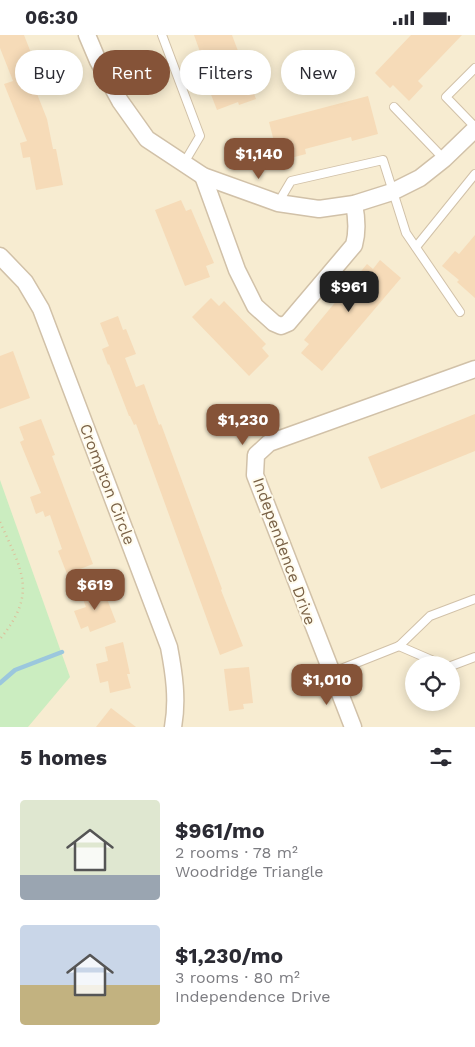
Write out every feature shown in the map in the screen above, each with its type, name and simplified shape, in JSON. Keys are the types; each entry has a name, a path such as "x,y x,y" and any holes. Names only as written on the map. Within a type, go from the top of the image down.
{"street":[{"path":"91,36 98,61 120,101 147,139 204,176 278,203 319,209 354,204 392,192 420,178 444,159 475,128"},
{"path":"204,176 237,270 255,306 274,323 281,326 288,323 354,245 357,233 354,204"},
{"name":"Crompton Circle","path":"0,256 25,282 41,309 169,647 174,675 175,704 172,727"},
{"name":"Independence Drive","path":"353,727 255,475 256,455 268,443 475,369"}],"lane":[{"path":"162,35 200,136 184,163"},
{"path":"475,68 446,97 475,128"},
{"path":"394,107 444,159"},
{"path":"278,203 291,181 383,160 406,233 460,312"},
{"path":"416,247 475,174"},
{"path":"331,673 398,646 430,616 475,599"},
{"path":"398,646 422,656"},
{"path":"460,663 475,657"}],"path":[{"path":"0,522 20,568 24,588 20,608 0,639"}],"shaded area":[{"path":"0,35 475,35 475,727 0,727"}],"green space":[{"path":"0,480 70,677 28,727 0,727"}],"building":[{"path":"0,35 24,35 30,50 15,50 15,95 37,95 47,119 53,149 56,149 63,185 36,190 30,157 23,158 20,143 27,141 4,84 13,81 0,48"},
{"path":"194,35 232,35 238,50 199,50"},
{"path":"411,35 462,35 418,81 423,86 409,101 393,85 390,88 375,73"},
{"path":"211,95 254,95 256,99 239,105 238,102 217,110"},
{"path":"368,96 378,134 352,141 351,137 305,149 306,154 279,161 269,122"},
{"path":"181,200 186,211 191,209 214,263 206,266 210,277 185,286 155,210"},
{"path":"475,235 475,298 457,282 459,280 442,266 455,251 459,254"},
{"path":"380,260 401,278 322,371 301,353 309,344 304,340 367,264 373,269"},
{"path":"211,298 219,306 224,301 266,344 262,348 269,356 249,376 192,317"},
{"path":"118,316 123,330 126,329 136,354 125,358 136,387 144,384 159,425 161,424 243,646 220,655 136,424 134,425 129,416 102,349 109,346 100,323"},
{"path":"13,351 30,398 0,409 0,356"},
{"path":"475,414 475,451 381,489 368,457"},
{"path":"41,419 55,455 52,456 93,564 67,574 58,551 62,549 50,515 45,517 43,511 36,514 30,497 41,493 20,442 24,440 19,427"},
{"path":"102,586 116,622 90,632 88,626 81,629 74,611 86,607 81,594"},
{"path":"123,642 130,674 127,674 131,688 110,693 108,681 100,683 96,664 108,661 105,647"},
{"path":"249,667 253,703 243,704 244,709 229,711 224,669"},
{"path":"111,708 136,727 96,727"}],"waterway":[{"path":"0,683 15,670 62,652"}]}
